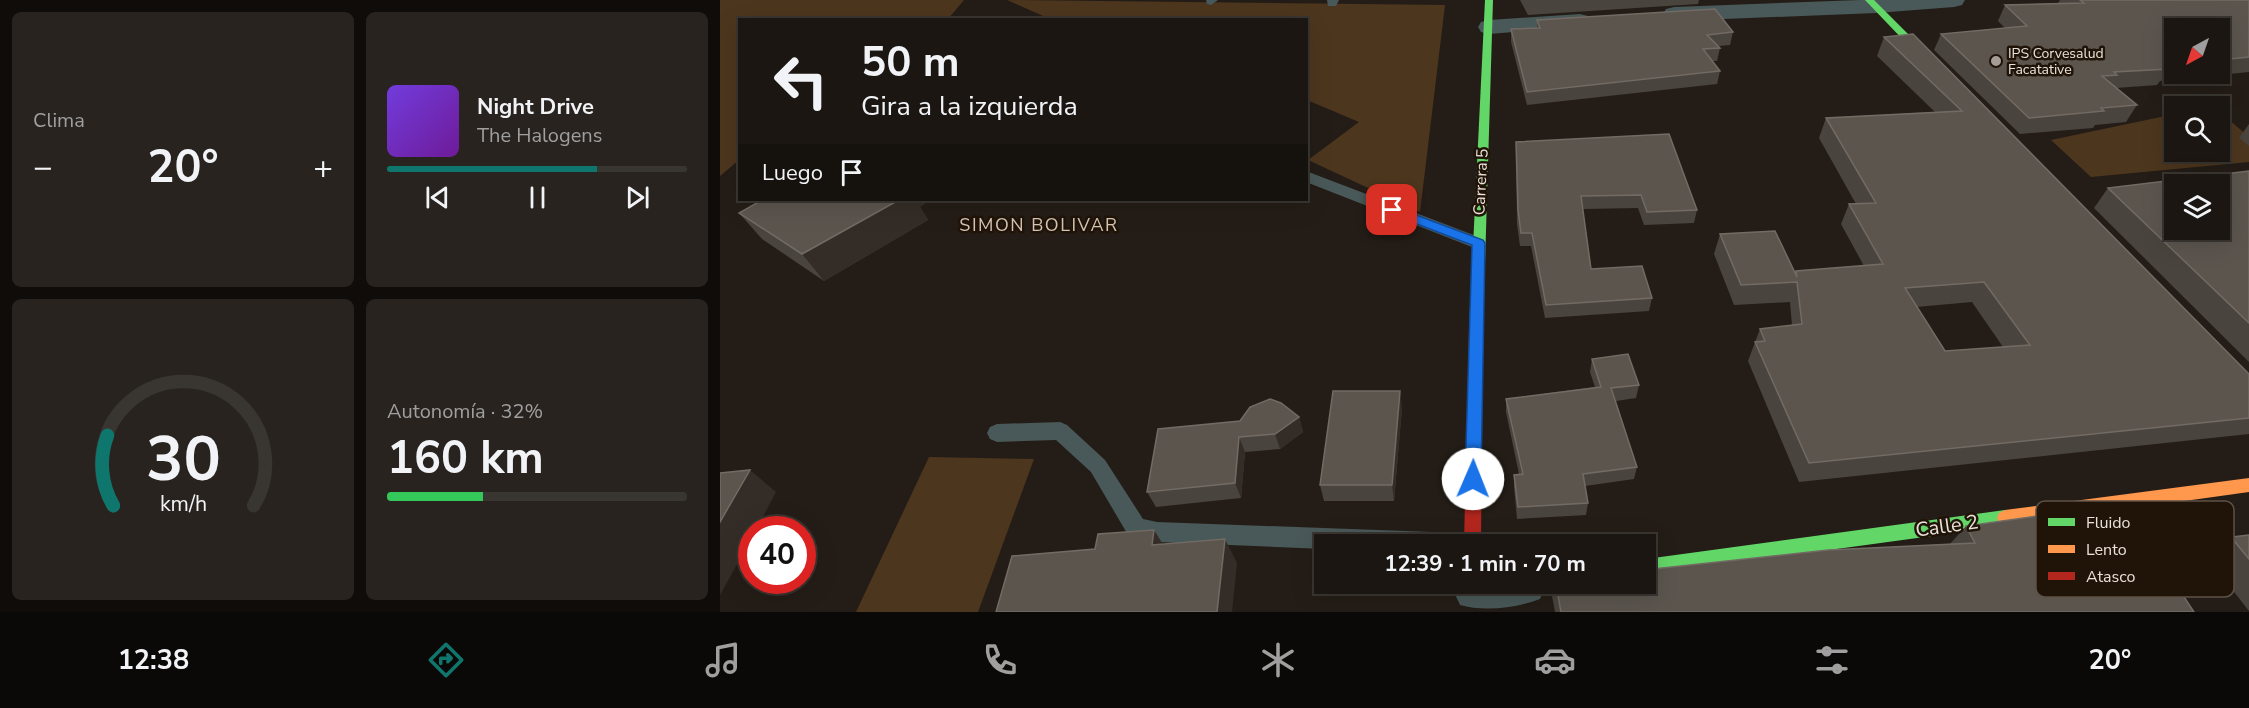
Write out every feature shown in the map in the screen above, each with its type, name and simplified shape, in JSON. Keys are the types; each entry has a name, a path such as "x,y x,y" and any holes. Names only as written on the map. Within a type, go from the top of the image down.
{"street":[{"name":"Carrera 5","path":"1472,534 1478,243 1489,0"},
{"path":"1649,16 1690,7 1954,0"},
{"path":"1872,3 1942,74"},
{"path":"1489,27 1603,19"},
{"name":"Calle 2","path":"2131,501 2249,485"},
{"name":"Calle 2","path":"1656,566 2036,514"}],"lane":[{"path":"1308,178 1478,243"},
{"path":"997,433 1060,431 1098,466 1136,528 1157,532 1314,538"}],"shaded area":[{"path":"720,0 964,0 949,18 738,18 738,161 720,176"},
{"path":"1007,0 1445,5 1420,212 1308,160 1359,122 1308,100 1308,18 1048,18"},
{"path":"2164,116 2164,162 2230,162 2230,121 2249,137 2249,162 2091,177 2051,140"},
{"path":"929,457 1034,459 978,612 856,612"}],"building":[{"path":"2080,0 2249,0 2249,57 2230,59 2230,18 2164,18 2164,69 2114,72 2117,75 2102,76 2137,105 2101,108 2104,111 2029,118 1941,34 2027,26 2005,5 2084,3"},
{"path":"1715,9 1733,32 1707,35 1720,48 1703,49 1720,71 1527,92 1511,29 1540,28 1537,20"},
{"path":"1913,34 2249,374 2249,418 1809,463 1755,342 1765,341 1760,329 1802,324 1797,282 1741,285 1720,234 1775,231 1797,277 1796,271 1883,264 1849,204 1876,203 1826,118 1962,111 1884,37","holes":["1984,282 2030,345 1945,351 1905,288"]},
{"path":"1669,134 1697,210 1647,212 1641,195 1581,196 1591,269 1642,266 1652,298 1546,305 1532,233 1521,233 1516,142"},
{"path":"2249,171 2249,323 2108,188 2164,181 2164,240 2230,240 2230,174 2224,174"},
{"path":"760,201 897,201 802,254 739,213"},
{"path":"1628,354 1639,385 1611,388 1637,467 1583,474 1588,503 1518,507 1514,475 1523,474 1506,399 1601,387 1592,359"},
{"path":"1333,391 1400,391 1392,485 1320,485"},
{"path":"1270,399 1281,403 1299,417 1275,434 1239,437 1235,483 1147,492 1158,429 1240,421 1250,407"},
{"path":"750,470 720,522 720,473"},
{"path":"2036,516 2036,597 2184,597 2194,612 1561,612 1558,594 1656,594 1656,569 1828,550 1975,543 1966,526"},
{"path":"1154,530 1152,545 1225,539 1217,612 996,612 1012,556 1095,549 1098,534"},
{"path":"2249,535 2249,559 2234,541 2234,537"}],"traffic: fast":[{"path":"1476,329 1489,0"},
{"path":"1869,0 1935,67"},
{"path":"1656,566 2005,518"}],"traffic: slow":[{"path":"2131,501 2249,485"},
{"path":"2005,518 2036,514"}],"traffic: jam":[{"path":"1472,534 1476,329"}],"place":[{"name":"IPS Corvesalud Facatative","path":"1996,61"}],"district":[{"name":"SIMON BOLIVAR","path":"1039,225"}],"route":[{"path":"1392,210 1478,243 1473,479"}]}
